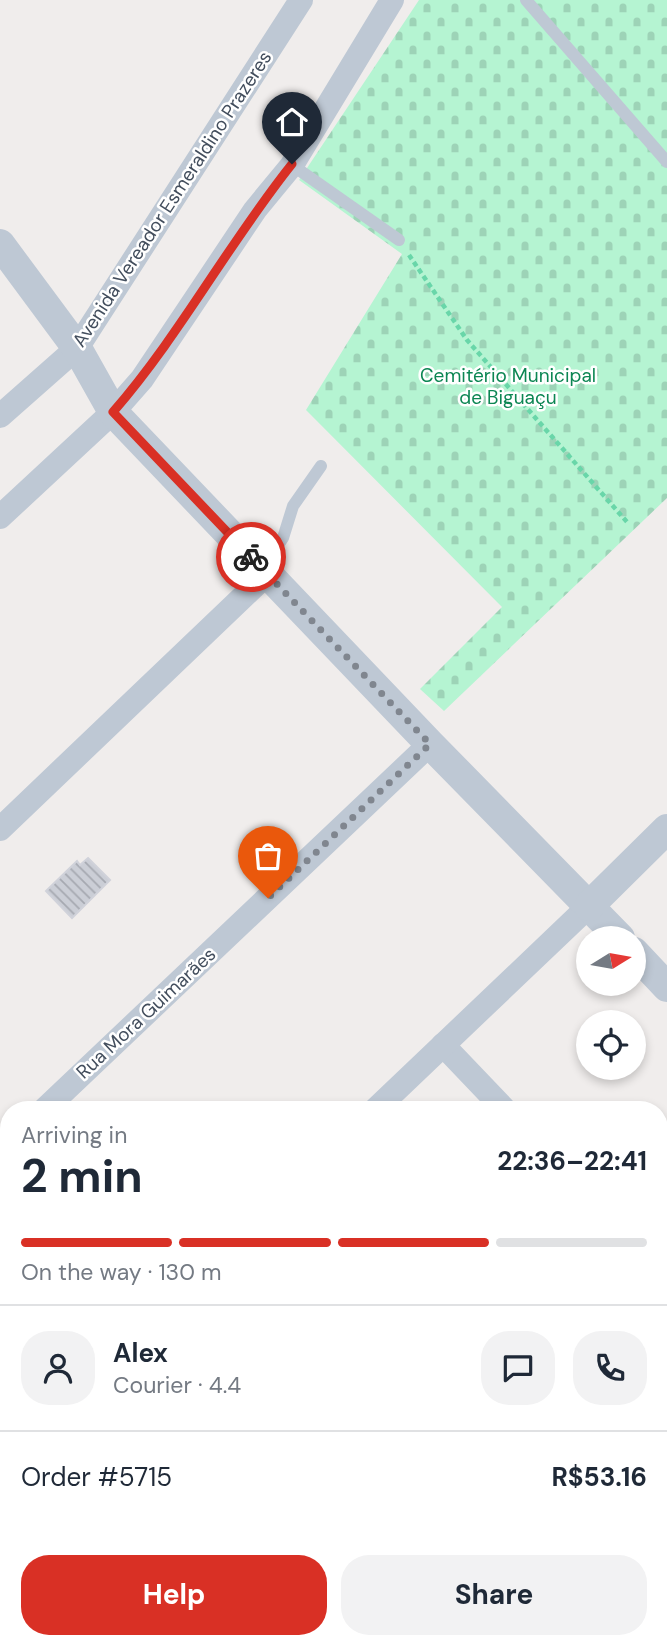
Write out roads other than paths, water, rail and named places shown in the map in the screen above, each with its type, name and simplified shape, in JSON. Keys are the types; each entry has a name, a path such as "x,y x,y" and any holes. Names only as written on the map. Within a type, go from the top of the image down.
{"street":[{"name":"Avenida Vereador Esmeraldino Prazeres","path":"0,416 77,348 301,0"},
{"path":"0,517 113,412 149,369 255,210 292,164 393,0"},
{"path":"0,244 77,348 113,412 430,744 608,926"},
{"path":"0,829 265,571"},
{"name":"Rua Mora Guimarães","path":"53,1101 430,744"},
{"path":"384,1101 667,830"},
{"path":"646,964 667,986"},
{"path":"443,1045 496,1101"}],"lane":[{"path":"526,0 667,162"},
{"path":"292,164 399,240"},
{"path":"265,571 283,538 293,506 321,466"}],"park label":[{"name":"Cemitério Municipal de Biguaçu","path":"508,386"}]}
